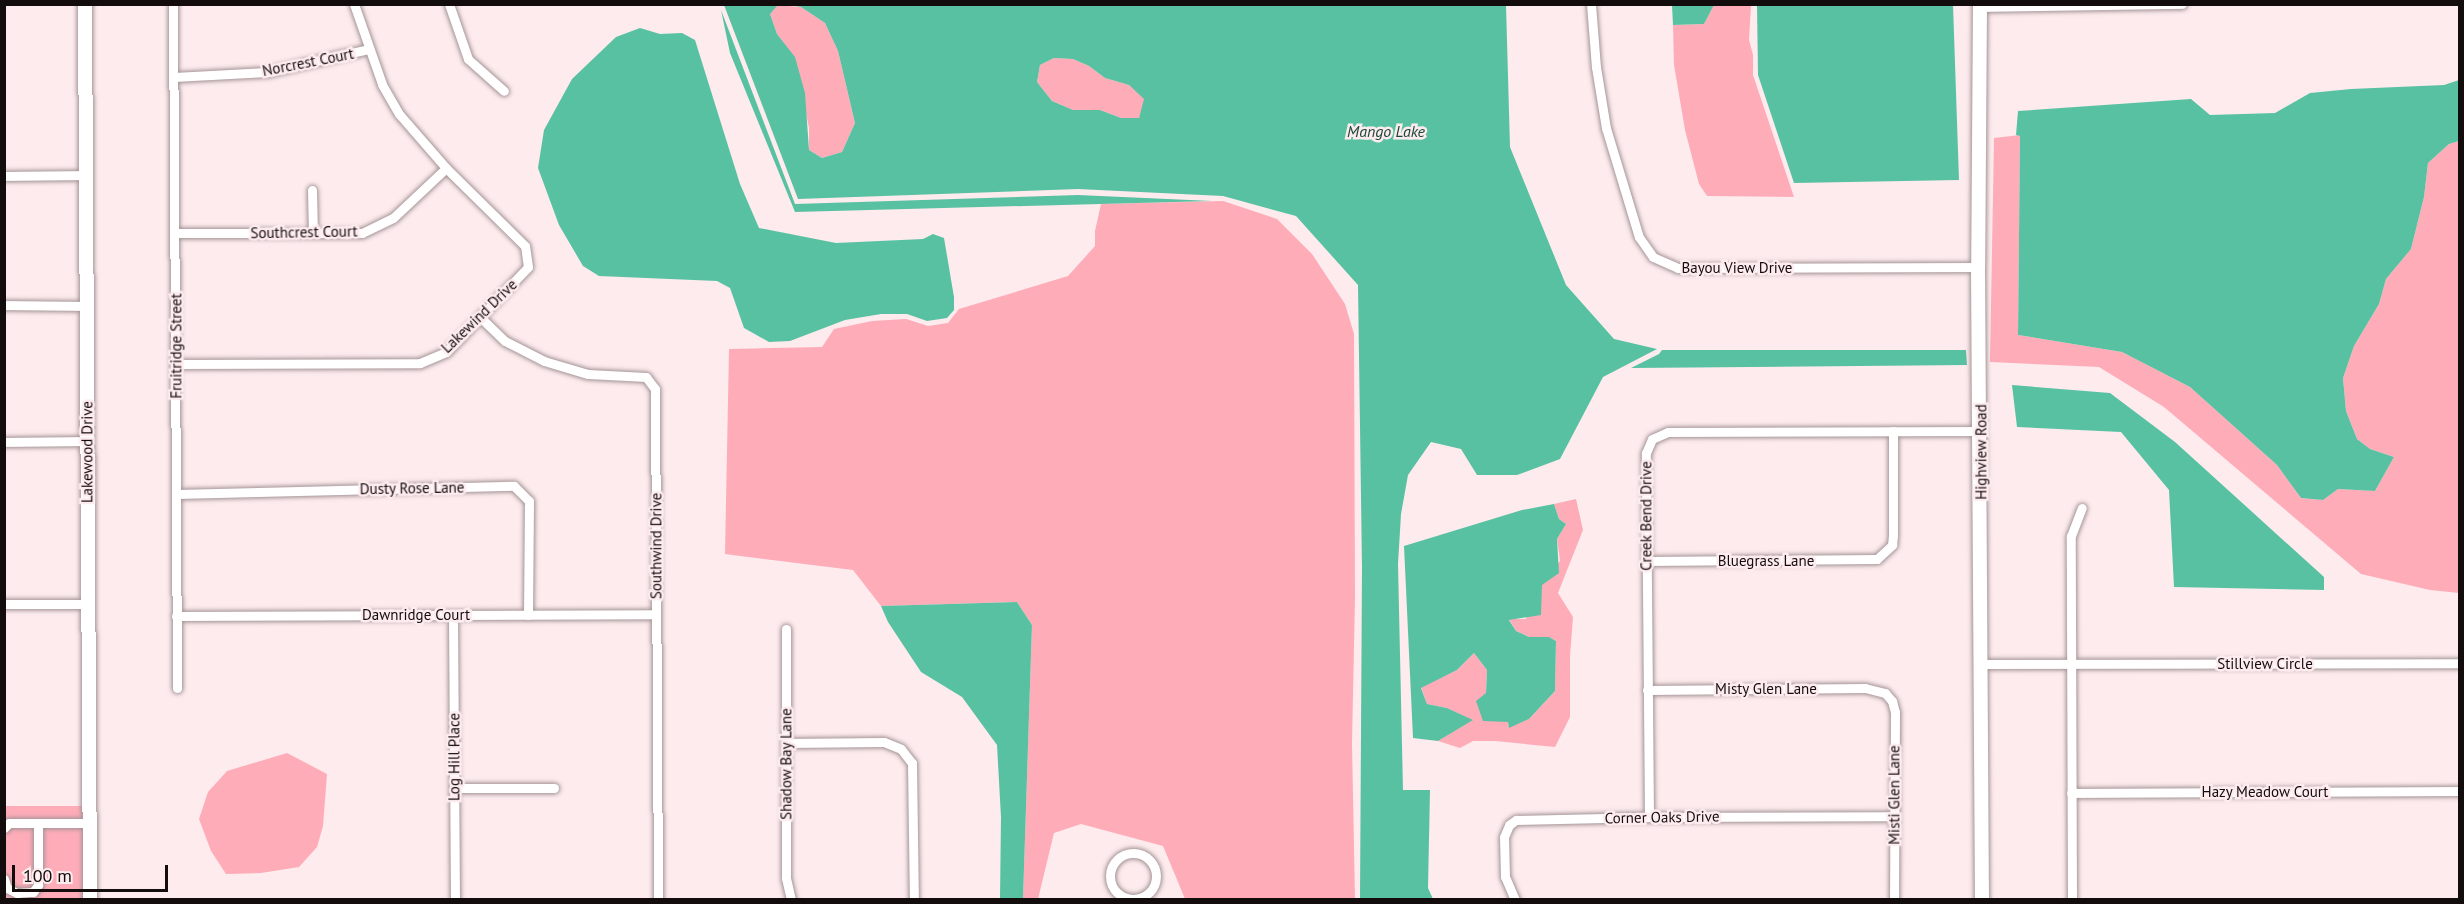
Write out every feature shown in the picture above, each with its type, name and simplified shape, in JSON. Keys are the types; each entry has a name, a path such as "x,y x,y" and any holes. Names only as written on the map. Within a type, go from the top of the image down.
{"street":[{"name":"Lakewood Drive","path":"85,4 90,900"},
{"name":"Fruitridge Street","path":"173,4 177,688"},
{"name":"Lakewind Drive","path":"176,364 420,363 446,352 528,267 525,246 446,168 399,114 382,84 354,4"},
{"path":"449,4 468,59 504,91"},
{"name":"Bayou View Drive","path":"1591,4 1602,108 1620,183 1639,237 1649,252 1664,264 1678,268 1978,267"},
{"path":"1980,5 2182,4"},
{"name":"Highview Road","path":"1980,5 1978,267 1981,431 1982,900"},
{"name":"Norcrest Court","path":"174,77 267,72 369,49"},
{"name":"Southcrest Court","path":"176,233 362,233 393,218 446,168"},
{"path":"4,176 86,175"},
{"path":"312,190 313,233"},
{"path":"4,305 86,306"},
{"name":"Southwind Drive","path":"481,318 505,340 544,361 588,374 646,376 655,389 658,900"},
{"name":"Creek Bend Drive","path":"1649,817 1646,453 1652,439 1659,434 1981,431"},
{"name":"Bluegrass Lane","path":"1646,561 1877,559 1885,554 1892,545 1893,432"},
{"path":"4,442 87,441"},
{"name":"Dusty Rose Lane","path":"176,494 514,486 529,501 528,615"},
{"path":"2072,900 2071,537 2082,508"},
{"path":"4,604 88,603"},
{"name":"Dawnridge Court","path":"176,616 657,614"},
{"name":"Log Hill Place","path":"453,615 455,900"},
{"name":"Shadow Bay Lane","path":"786,629 786,878 791,900"},
{"name":"Stillview Circle","path":"1982,664 2460,663"},
{"name":"Misty Glen Lane","path":"1647,690 1865,688 1885,693"},
{"name":"Misti Glen Lane","path":"1885,693 1892,701 1894,712 1894,900"},
{"path":"786,743 884,742 901,749 912,763 914,900"},
{"path":"454,788 554,788"},
{"name":"Hazy Meadow Court","path":"2071,793 2460,791"},
{"name":"Corner Oaks Drive","path":"1515,900 1505,877 1504,837 1509,825 1516,820 1894,816"},
{"path":"4,828 9,823 90,822"},
{"path":"4,879 7,888 17,893 33,892 38,885 38,824"},
{"path":"1126,854 1141,855 1153,864 1154,886 1143,897 1120,898 1109,878 1113,863 1126,854"}],"shaded area":[{"path":"778,5 801,7 825,23 838,51 855,123 842,152 822,158 809,150 809,128 795,58 777,34 770,14"},
{"path":"1714,5 1751,5 1749,40 1753,55 1753,75 1794,197 1707,196 1699,184 1685,130 1674,65 1673,25 1704,24"},
{"path":"1054,58 1073,59 1089,66 1105,78 1129,85 1145,99 1139,118 1121,118 1100,110 1073,110 1052,101 1037,82 1040,65"},
{"path":"2020,135 2018,335 2122,352 2190,387 2277,465 2301,498 2323,500 2338,489 2375,491 2394,457 2370,449 2357,439 2346,411 2343,378 2354,346 2379,304 2386,279 2411,249 2424,197 2428,163 2449,144 2459,141 2459,593 2430,590 2361,574 2164,407 2099,367 1990,362 1994,138"},
{"path":"1223,201 1277,219 1312,254 1345,304 1354,334 1355,598 1352,743 1355,899 1185,899 1163,846 1081,824 1054,833 1038,899 1023,899 1032,625 1017,602 881,606 853,570 725,554 729,349 822,347 834,329 872,321 906,319 928,326 948,323 959,309 1068,276 1095,246 1095,231 1101,204"},
{"path":"1576,499 1583,530 1558,593 1573,617 1570,656 1570,717 1555,747 1473,741 1460,748 1438,741 1472,720 1447,708 1427,704 1421,687 1457,670 1474,653 1487,670 1486,693 1508,722 1509,727 1529,719 1555,691 1556,641 1549,637 1529,637 1516,631 1509,619 1526,619 1542,584 1560,561 1557,539 1566,524 1559,519 1554,504"},
{"path":"287,753 327,774 323,826 317,847 299,867 261,873 226,874 211,851 199,819 208,792 227,771"},
{"path":"4,806 86,806 86,899 4,899"}],"water":[{"path":"1672,4 1714,5 1704,24 1673,25"},
{"name":"Mango Lake","path":"724,5 778,5 770,14 777,34 795,57 805,93 809,150 822,158 842,152 855,123 838,51 825,23 801,7 789,5 1506,5 1510,147 1566,285 1614,339 1657,349 1603,377 1560,459 1517,475 1477,475 1461,449 1431,442 1408,475 1401,514 1398,564 1403,790 1430,790 1428,888 1433,899 1360,899 1362,567 1358,285 1296,216 1223,196 1078,189 798,199","holes":["1054,58 1073,59 1089,66 1105,78 1129,85 1144,99 1139,118 1121,118 1100,110 1073,110 1052,101 1037,82 1040,65"]},
{"path":"1757,5 1953,5 1959,180 1794,183 1758,75"},
{"path":"721,10 795,204 1078,195 1212,201 795,212 730,53"},
{"path":"640,28 660,34 682,33 695,40 740,184 759,228 836,243 923,239 933,234 944,238 954,297 954,310 947,318 927,321 907,314 881,314 845,320 790,341 769,342 744,328 730,288 717,281 599,276 583,266 559,225 538,168 544,130 572,79 616,37"},
{"path":"2459,80 2459,141 2449,144 2428,163 2424,197 2411,249 2386,279 2379,304 2354,346 2343,378 2346,411 2357,439 2370,449 2394,457 2375,491 2338,489 2323,500 2301,498 2277,465 2190,387 2122,352 2018,335 2020,136 2016,135 2018,111 2191,99 2210,115 2275,113 2310,93 2444,85"},
{"path":"1662,350 1966,350 1967,365 1631,368 1659,354"},
{"path":"2012,385 2110,393 2175,442 2324,577 2324,590 2174,587 2169,490 2121,432 2017,427"},
{"path":"1554,504 1559,519 1566,524 1557,539 1559,573 1542,585 1541,615 1509,620 1516,631 1529,637 1549,637 1556,641 1555,691 1529,719 1509,728 1508,722 1483,721 1476,701 1486,693 1487,670 1474,653 1457,670 1421,688 1427,704 1447,708 1473,720 1438,741 1413,738 1404,546 1522,510"},
{"path":"1017,602 1032,625 1023,899 1000,899 1001,817 997,745 962,697 921,672 888,622 881,606"}]}
